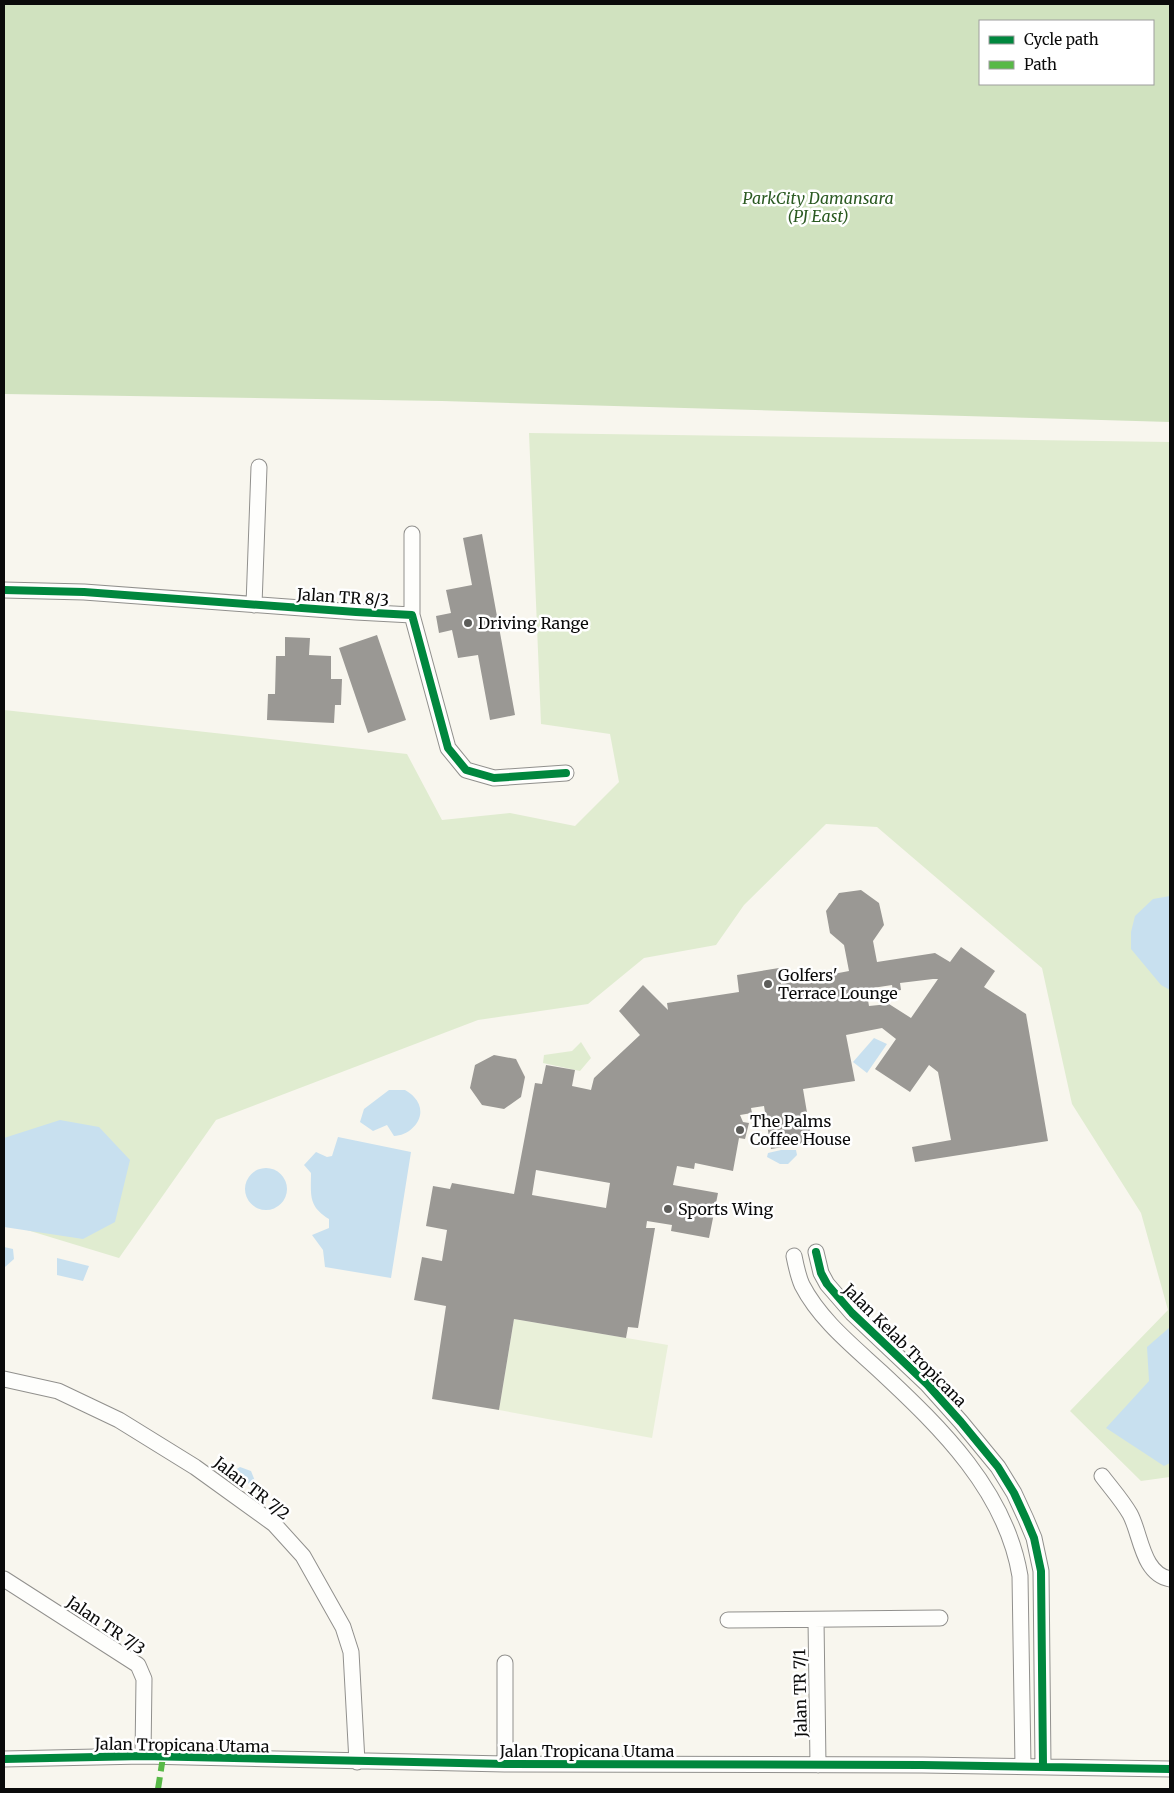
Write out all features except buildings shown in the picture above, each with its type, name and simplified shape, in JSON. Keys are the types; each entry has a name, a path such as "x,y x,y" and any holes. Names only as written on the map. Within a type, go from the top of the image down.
{"street":[{"path":"254,605 259,467"},
{"path":"412,534 412,615 448,748 466,770 494,778 566,773"},
{"name":"Jalan TR 8/3","path":"4,590 84,592 412,615"},
{"name":"Jalan Kelab Tropicana","path":"816,1252 821,1273 827,1284 852,1313 927,1384 961,1422 998,1467 1014,1493 1026,1519 1034,1538 1042,1571 1044,1766"},
{"path":"794,1256 802,1284 820,1311 847,1341 882,1372 963,1456 989,1495 1005,1528 1018,1562 1020,1576 1023,1766"},
{"name":"Jalan TR 7/2","path":"4,1379 58,1392 119,1420 195,1467 274,1524 286,1536 303,1556 343,1627 351,1652 357,1762"},
{"path":"1102,1476 1128,1510 1135,1524 1146,1557 1153,1569 1162,1578 1170,1579"},
{"name":"Jalan TR 7/3","path":"4,1579 138,1665 144,1679 144,1756"},
{"path":"728,1620 940,1618"},
{"name":"Jalan TR 7/1","path":"816,1620 818,1765"},
{"path":"506,1663 506,1764"},
{"name":"Jalan Tropicana Utama","path":"4,1759 144,1756 506,1764 1044,1766 1170,1769"}],"green space":[{"name":"ParkCity Damansara (PJ East)","path":"4,4 1170,4 1170,422 442,401 4,394"},
{"path":"529,433 1170,442 1170,1477 1141,1481 1070,1411 1168,1310 1141,1213 1072,1104 1042,968 877,827 826,824 744,905 716,945 644,958 588,1004 478,1020 216,1120 119,1258 4,1223 4,710 407,754 442,820 510,813 575,826 619,782 610,734 541,724"},
{"path":"581,1042 591,1058 580,1071 543,1063 544,1055 572,1051"},
{"path":"514,1319 668,1345 652,1438 499,1410"}],"water":[{"path":"1170,896 1170,990 1161,985 1131,949 1131,932 1135,916 1153,899"},
{"path":"874,1038 887,1044 867,1073 853,1062"},
{"path":"389,1090 405,1090 419,1104 420,1117 417,1123 413,1128 401,1135 394,1136 387,1125 373,1131 360,1122 364,1109"},
{"path":"60,1120 99,1127 130,1160 115,1222 83,1239 4,1227 4,1138"},
{"path":"338,1137 411,1152 391,1278 325,1267 323,1250 312,1235 329,1228 329,1219 314,1205 311,1194 311,1173 304,1165 316,1152 327,1157 332,1156"},
{"path":"781,1150 796,1150 797,1155 788,1164 780,1164 767,1157 768,1153"},
{"path":"266,1168 281,1174 287,1189 281,1204 266,1210 251,1204 245,1189 251,1174"},
{"path":"4,1247 13,1249 14,1259 5,1267 4,1267"},
{"path":"57,1258 89,1266 83,1281 57,1275"},
{"path":"1170,1327 1170,1463 1164,1466 1106,1428 1149,1381 1147,1347"},
{"path":"240,1467 251,1471 255,1481 251,1486 235,1470"}],"marked path":[{"path":"158,1789 163,1757"}],"cycle path":[{"path":"4,590 84,592 412,615 448,748 466,770 494,778 566,773"},
{"path":"816,1252 821,1273 827,1284 852,1313 927,1384 961,1422 998,1467 1014,1493 1026,1519 1034,1538 1041,1571 1043,1766"},
{"path":"4,1759 143,1756 505,1764 922,1765 1170,1769"}],"place":[{"name":"Driving Range","path":"468,623"},
{"name":"Golfers' Terrace Lounge","path":"768,984"},
{"name":"The Palms Coffee House","path":"740,1130"},
{"name":"Sports Wing","path":"668,1209"}]}
